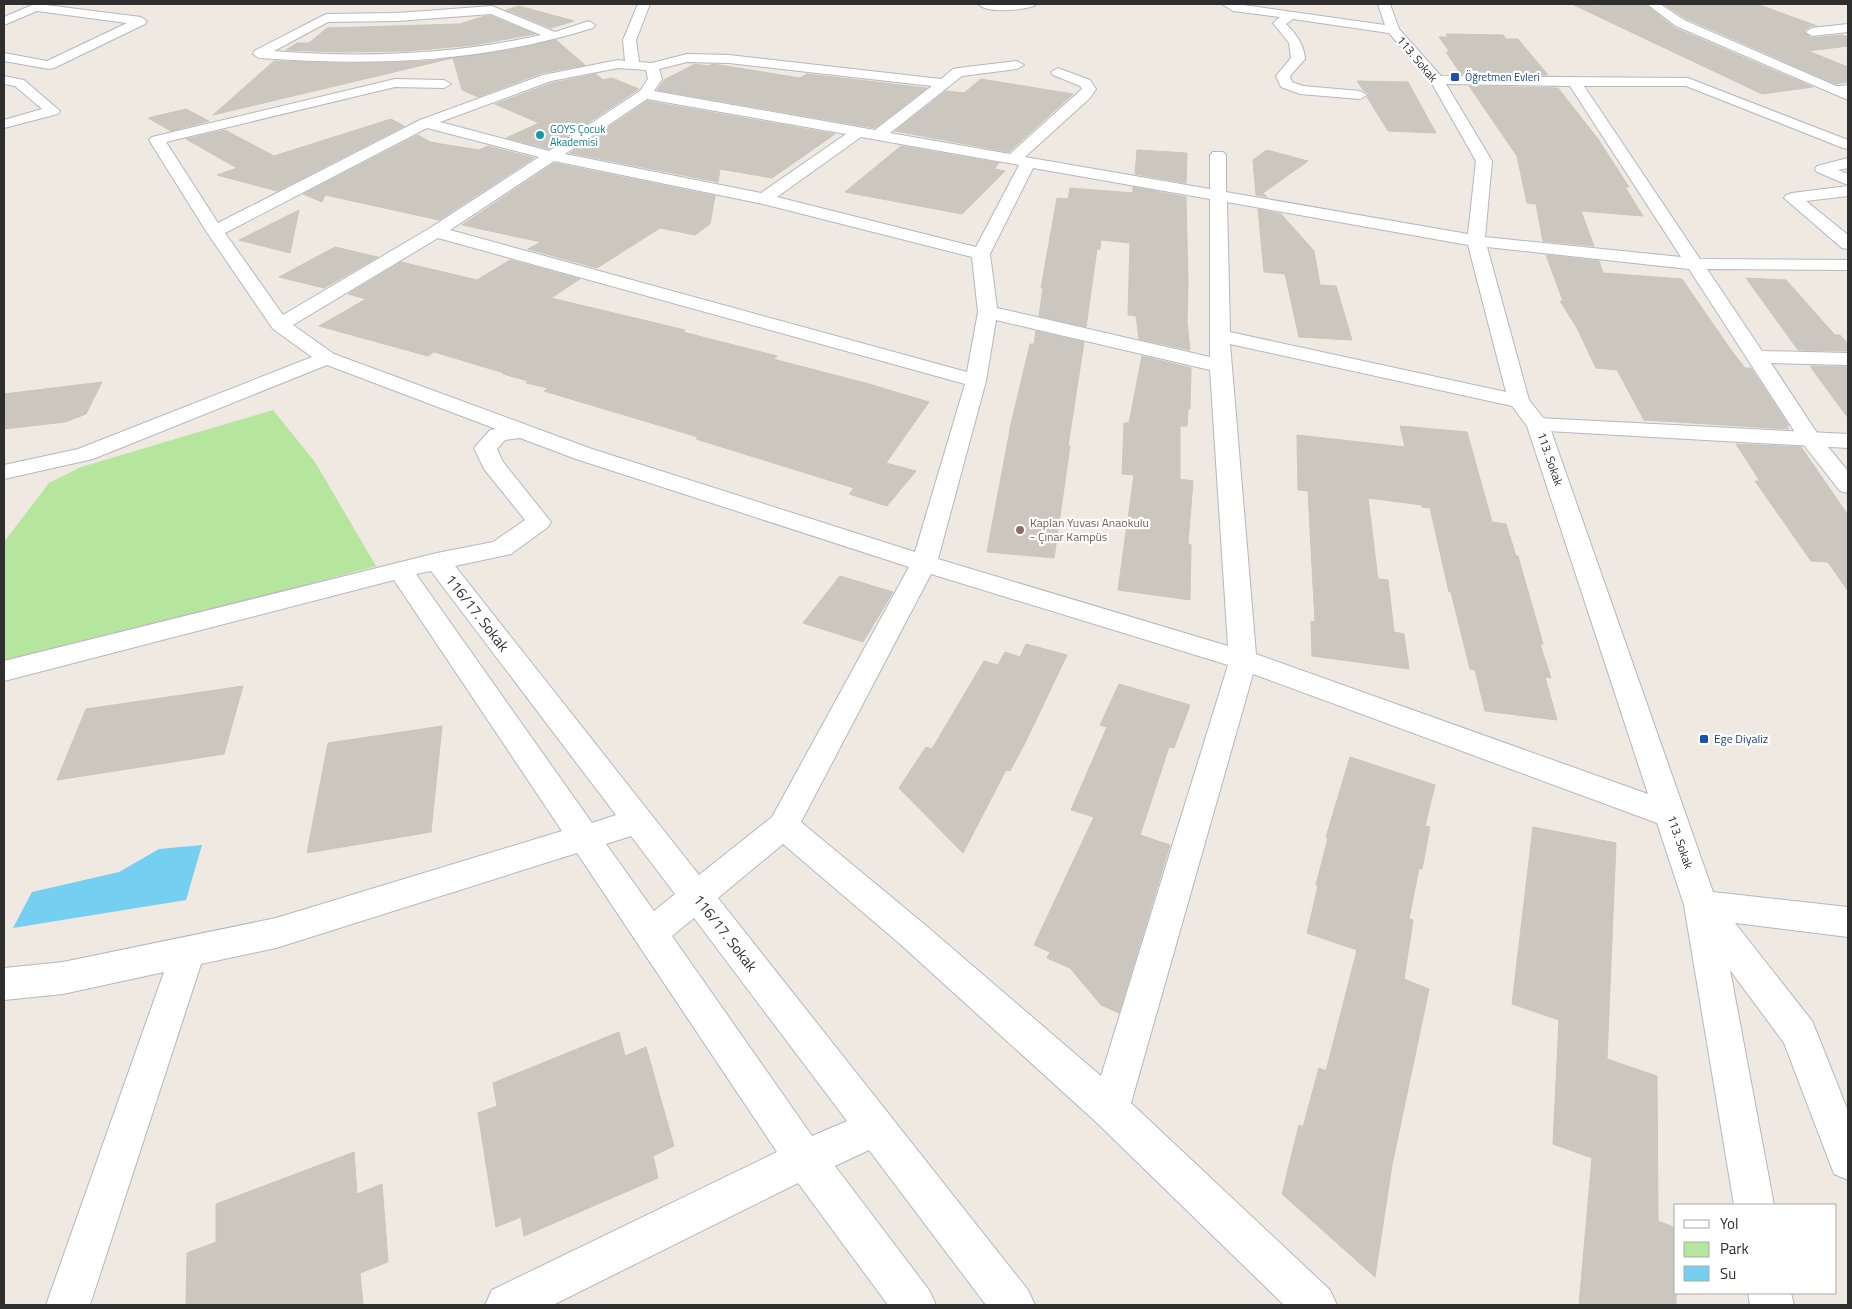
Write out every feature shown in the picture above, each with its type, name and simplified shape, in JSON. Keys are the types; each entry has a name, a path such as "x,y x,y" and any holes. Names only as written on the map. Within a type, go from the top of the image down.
{"street":[{"path":"633,64 628,53 628,42 644,4"},
{"path":"984,4 1012,7 1030,4"},
{"path":"1228,4 1234,7 1290,16 1393,30"},
{"name":"113. Sokak","path":"1384,4 1393,30 1437,80 1484,162 1476,241 1519,401 1538,425 1700,905 1754,1204"},
{"path":"1653,4 1680,23 1842,90 1848,96"},
{"path":"4,21 36,7 141,21 49,65 4,57"},
{"path":"554,36 495,7 397,17 326,18 259,54 302,58 406,57 481,51 554,36 589,25"},
{"path":"1290,16 1279,23 1295,40 1299,49 1298,60 1283,76 1286,84 1300,90 1360,95"},
{"path":"1812,32 1848,28"},
{"path":"395,83 406,57"},
{"path":"215,231 425,123 548,78 618,64 652,67 687,58 729,59 944,83"},
{"path":"878,135 958,72 1017,65"},
{"path":"280,325 436,232 645,94 655,79 652,67"},
{"path":"650,934 697,898 783,826 924,563 976,381 988,312 981,254 1021,161 1089,89 1085,83 1058,72"},
{"path":"4,80 19,83 53,111 4,124"},
{"path":"1437,80 1688,82 1848,145"},
{"path":"1574,82 1811,440 1848,486"},
{"path":"444,84 395,83 157,140 215,231 280,325 327,358 584,454 924,563 1243,660 1671,815"},
{"path":"645,94 1476,241 1695,264 1848,265"},
{"path":"425,123 552,156 764,199 981,254"},
{"path":"764,199 857,133"},
{"path":"1110,1109 1243,660 1220,366 1218,155"},
{"path":"1848,163 1823,169 1848,180"},
{"path":"1848,191 1792,198 1848,244"},
{"path":"436,232 976,381"},
{"path":"988,312 1220,366"},
{"path":"1219,336 1519,401"},
{"path":"4,472 85,454 327,358"},
{"path":"1756,358 1848,359"},
{"path":"1538,425 1848,441"},
{"path":"4,671 437,561 471,556 502,548 539,522 492,464 485,448 498,435 521,431"},
{"name":"116/17. Sokak","path":"437,561 1013,1305"},
{"path":"401,571 804,1159 914,1305"},
{"path":"4,984 63,978 276,933 638,821"},
{"path":"783,826 912,934 1110,1109 1316,1305"},
{"path":"1700,905 1848,922"},
{"name":"113. Sokak","path":"1700,905 1799,1033 1848,1160"},
{"path":"68,1305 188,952"},
{"path":"507,1305 804,1159 875,1128"}],"green space":[{"path":"273,410 315,462 376,566 4,666 4,542 49,483 81,467"}],"water":[{"path":"202,845 186,900 13,928 32,892 119,872 159,849"}],"building":[{"path":"1599,4 1645,4 1675,28 1813,87 1762,94 1574,5 1602,6"},
{"path":"1663,4 1757,4 1817,26 1811,26 1804,31 1811,38 1842,35 1848,37 1848,46 1808,51 1848,67 1848,82 1836,84 1685,18"},
{"path":"519,6 574,21 551,28 506,10"},
{"path":"491,16 535,34 474,45 408,51 341,52 286,50 297,43 309,43 327,28 460,24"},
{"path":"1446,34 1503,35 1506,39 1518,39 1548,75 1461,74 1446,52 1450,52 1439,37 1448,37"},
{"path":"556,40 585,65 542,73 478,97 462,90 453,58 213,115 274,61 345,63 428,61 510,50"},
{"path":"695,64 708,66 713,64 800,78 807,74 927,88 875,128 657,90 664,80"},
{"path":"596,74 603,80 612,78 639,89 549,149 506,138 539,123 495,104 552,83"},
{"path":"981,79 1073,94 1009,152 895,131 946,91 964,93"},
{"path":"1357,81 1408,82 1436,133 1388,131 1367,97 1369,94 1363,90"},
{"path":"1469,86 1558,88 1598,139 1629,187 1625,187 1643,216 1581,211 1594,246 1543,241 1536,204 1527,203 1517,156"},
{"path":"647,101 835,134 772,178 720,169 718,182 570,153"},
{"path":"186,109 209,121 171,131 148,118"},
{"path":"391,119 404,126 277,191 217,175 237,168 186,139 225,130 274,156"},
{"path":"418,135 430,142 479,150 488,146 534,158 439,220 325,195 322,202 303,194"},
{"path":"901,146 999,163 994,169 1005,171 962,214 845,192"},
{"path":"1137,150 1187,153 1186,183 1135,174"},
{"path":"1267,150 1308,161 1263,193 1267,197 1256,195 1253,160"},
{"path":"554,163 715,196 710,224 695,235 660,228 597,268 528,249 541,242 462,225"},
{"path":"1133,187 1186,197 1187,322 1190,350 1139,339 1136,316 1128,315 1130,243 1101,240 1100,249 1097,249 1086,327 1039,316 1043,288 1041,288 1057,198 1068,199 1070,188 1133,193"},
{"path":"1258,209 1281,214 1314,251 1320,285 1336,286 1352,340 1299,337 1285,274 1264,272"},
{"path":"299,210 290,253 239,240"},
{"path":"335,247 378,257 324,288 279,277"},
{"path":"1546,255 1599,261 1603,273 1682,279 1731,350 1745,368 1751,368 1789,426 1786,426 1789,429 1644,420 1617,370 1596,368 1577,328 1560,301 1563,301"},
{"path":"510,260 580,279 551,298 685,330 683,332 777,356 773,359 929,402 886,463 916,471 887,506 849,494 854,488 696,439 698,437 544,391 548,388 526,383 528,381 504,373 434,352 428,356 319,326 366,299 348,294 401,262 477,280"},
{"path":"1746,278 1786,280 1835,335 1840,335 1848,344 1848,351 1798,350"},
{"path":"1036,331 1084,342 1068,446 1070,446 1054,558 987,552 1011,424 1030,344 1034,344"},
{"path":"1142,356 1191,368 1190,409 1188,409 1187,426 1180,426 1180,479 1193,481 1188,544 1191,545 1190,600 1118,590 1134,475 1122,474 1124,423 1129,423"},
{"path":"1810,366 1848,367 1848,418"},
{"path":"102,382 86,414 65,422 4,429 4,394"},
{"path":"1400,426 1467,432 1492,522 1506,524 1516,556 1518,556 1543,644 1540,644 1551,678 1545,677 1557,720 1485,711 1475,670 1470,669 1451,592 1449,592 1430,508 1422,507 1422,505 1368,498 1378,579 1388,580 1394,632 1404,634 1409,669 1312,656 1311,621 1315,622 1308,491 1298,490 1297,435 1405,447"},
{"path":"1736,444 1801,447 1848,515 1848,591 1828,562 1811,561 1755,481 1760,481"},
{"path":"840,576 893,592 863,642 803,623"},
{"path":"1026,644 1067,655 1025,743 1010,771 1006,770 963,853 899,788 926,747 932,749 984,661 998,665 1005,652 1020,657"},
{"path":"1119,684 1190,705 1174,748 1169,747 1140,835 1170,845 1119,1013 1101,1005 1070,968 1047,958 1050,952 1034,945 1094,817 1071,810 1107,727 1100,725"},
{"path":"243,686 224,754 57,780 86,709"},
{"path":"442,726 431,832 307,853 328,743"},
{"path":"1350,757 1435,785 1425,826 1430,827 1422,869 1419,868 1409,919 1413,920 1404,979 1429,989 1392,1165 1375,1277 1282,1194 1299,1125 1303,1127 1319,1068 1326,1071 1357,950 1307,933 1318,886 1316,885 1328,838 1326,837"},
{"path":"1533,827 1616,843 1607,1059 1657,1076 1658,1221 1674,1227 1674,1294 1676,1294 1676,1305 1579,1305 1592,1158 1553,1144 1559,1020 1512,1004"},
{"path":"619,1032 625,1056 646,1047 674,1146 653,1156 658,1178 524,1236 521,1217 496,1227 478,1113 497,1106 493,1083"},
{"path":"354,1152 357,1194 382,1184 388,1262 360,1273 363,1305 186,1305 187,1253 216,1242 216,1204"}],"place":[{"name":"Öğretmen Evleri","path":"1455,77"},
{"name":"GOYS Çocuk Akademisi","path":"540,135"},
{"name":"Kaplan Yuvası Anaokulu - Çınar Kampüs","path":"1020,530"},
{"name":"Ege Diyaliz","path":"1704,739"}]}
